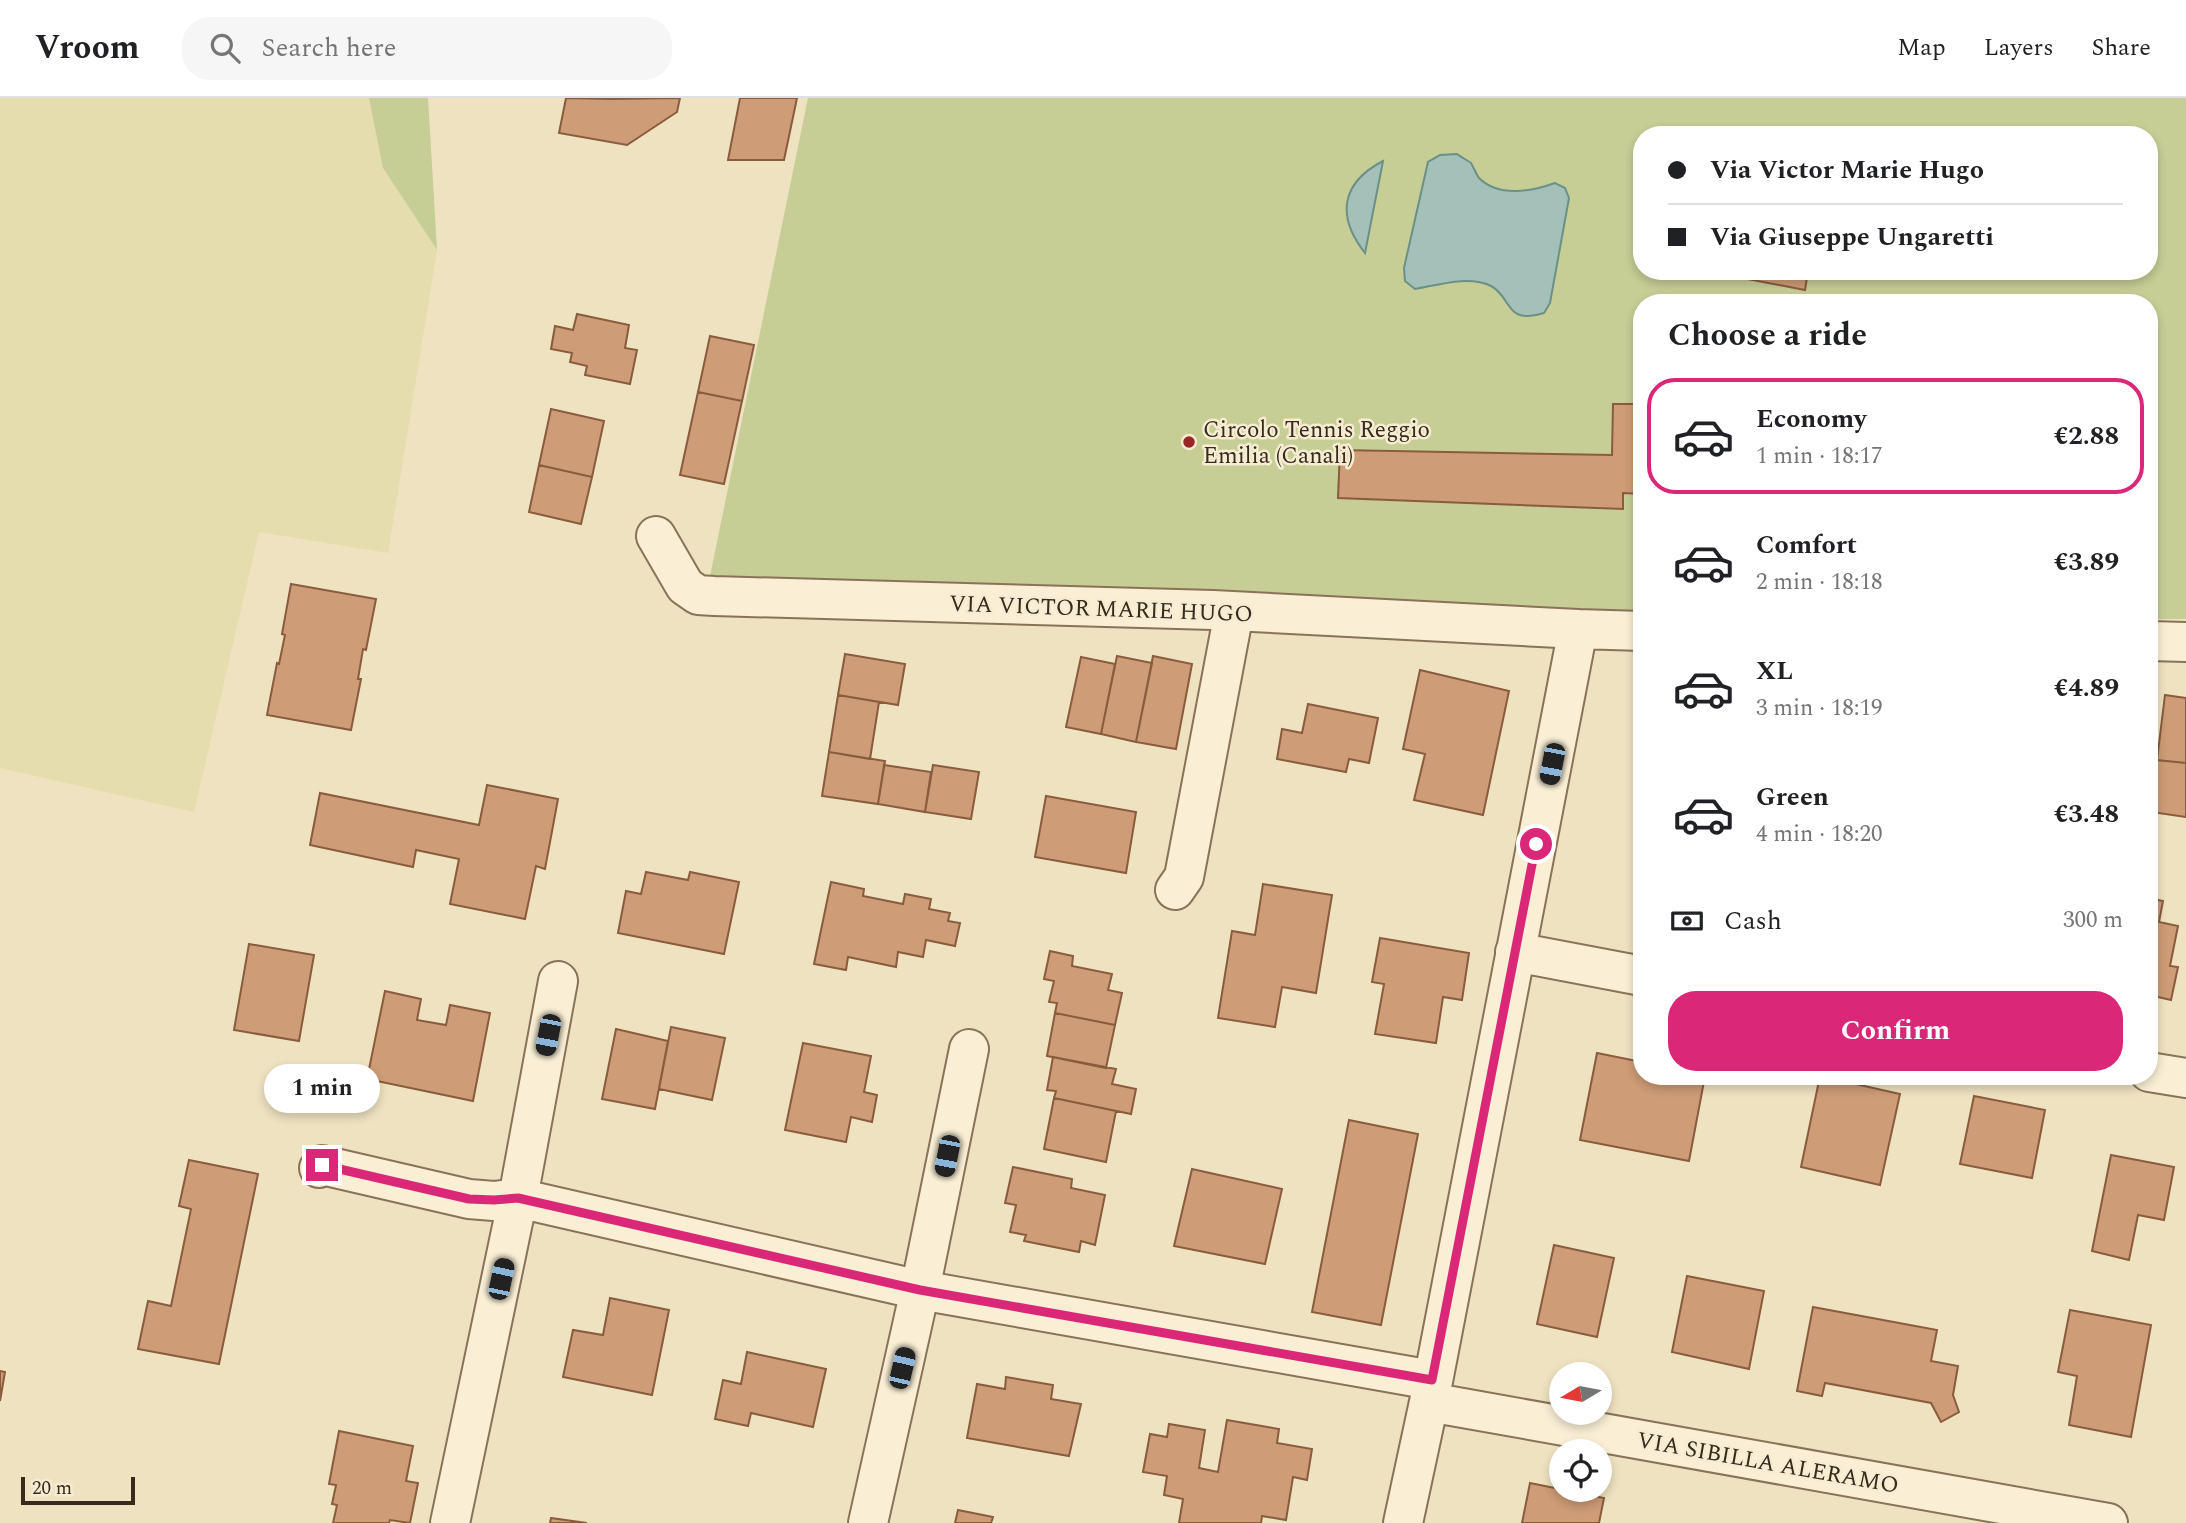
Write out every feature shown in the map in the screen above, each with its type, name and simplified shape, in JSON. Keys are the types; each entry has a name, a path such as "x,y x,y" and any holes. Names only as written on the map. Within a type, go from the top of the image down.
{"street":[{"name":"VIA VICTOR MARIE HUGO","path":"656,536 685,586 698,595 1234,612 1633,631"},
{"path":"1175,890 1184,877 1234,612"},
{"path":"1403,1523 1578,629"},
{"path":"2158,641 2186,642"},
{"path":"1515,952 1633,974"},
{"path":"450,1523 518,1198 558,981"},
{"path":"868,1523 920,1290 969,1049"},
{"path":"2158,1073 2186,1078"},
{"name":"VIA SIBILLA ALERAMO","path":"319,1168 322,1165 469,1199 518,1198 920,1290 2108,1523"}],"shaded area":[{"path":"0,98 369,98 383,168 437,250 388,553 259,532 194,812 0,768"}],"green space":[{"path":"369,98 428,98 437,250 383,168"},
{"name":"Circolo Tennis Reggio Emilia (Canali)","path":"808,98 2186,98 2186,619 2158,619 2158,294 1633,294 1633,613 1217,590 709,581"}],"water":[{"path":"1457,154 1471,163 1479,178 1496,188 1516,191 1555,183 1565,188 1569,198 1550,303 1544,313 1522,316 1515,313 1498,291 1482,283 1453,282 1415,289 1405,281 1404,268 1428,162 1440,155"},
{"path":"1383,161 1365,253 1350,226 1347,201 1358,179"}],"building":[{"path":"566,98 680,98 677,112 627,145 559,133"},
{"path":"740,98 797,98 784,160 728,160"},
{"path":"1753,280 1807,280 1805,290"},
{"path":"577,314 629,325 625,348 637,350 630,384 585,375 587,366 570,362 572,353 551,349 555,326 573,330"},
{"path":"710,336 754,345 742,401 698,392"},
{"path":"698,392 742,401 724,484 680,475"},
{"path":"1613,404 1633,404 1633,494 1623,493 1623,509 1338,498 1340,450 1612,455"},
{"path":"551,409 604,421 592,477 539,465"},
{"path":"539,465 592,477 581,524 529,512"},
{"path":"291,584 376,599 366,650 363,649 358,679 361,679 351,730 267,715 285,635 282,634"},
{"path":"845,654 905,664 898,705 838,695"},
{"path":"1117,656 1152,663 1136,742 1101,734"},
{"path":"1153,656 1192,664 1176,749 1136,742"},
{"path":"1081,657 1115,664 1101,734 1066,727"},
{"path":"1420,670 1509,691 1483,815 1414,800 1425,754 1403,749"},
{"path":"838,695 879,702 870,759 829,752"},
{"path":"2165,695 2186,698 2186,763 2158,760"},
{"path":"1308,704 1378,718 1369,763 1349,759 1346,772 1277,759 1282,729 1302,733"},
{"path":"829,752 885,761 878,804 822,796"},
{"path":"2158,760 2186,763 2186,817 2158,813"},
{"path":"884,765 931,772 925,812 878,804"},
{"path":"933,765 979,772 971,819 925,812"},
{"path":"487,785 558,799 545,869 536,866 525,919 450,904 459,859 416,850 413,867 310,845 320,793 479,825"},
{"path":"1046,796 1136,812 1126,873 1035,857"},
{"path":"646,872 688,880 690,872 739,882 724,954 618,933 626,891 641,894"},
{"path":"831,882 864,889 863,896 903,904 905,894 931,899 929,909 950,913 948,921 960,923 955,946 926,940 923,957 898,952 896,967 848,957 846,970 814,964"},
{"path":"1263,884 1332,895 1316,993 1282,987 1275,1027 1218,1018 1232,931 1255,935"},
{"path":"2158,900 2163,901 2159,922 2178,926 2170,966 2178,967 2171,1000 2158,997"},
{"path":"1380,938 1469,953 1462,1000 1443,997 1436,1043 1375,1034 1384,984 1372,982"},
{"path":"249,944 314,955 299,1041 234,1030"},
{"path":"1050,951 1073,956 1072,966 1112,974 1108,990 1122,993 1115,1025 1055,1013 1057,1003 1049,1002 1054,981 1044,979"},
{"path":"385,991 421,999 417,1020 446,1025 450,1005 490,1013 473,1101 367,1079"},
{"path":"1055,1013 1115,1025 1106,1068 1047,1056"},
{"path":"671,1027 725,1038 712,1100 659,1089"},
{"path":"616,1029 668,1041 655,1109 602,1099"},
{"path":"803,1043 871,1056 864,1092 877,1095 872,1122 851,1117 846,1142 785,1130"},
{"path":"1597,1053 1633,1060 1633,1085 1703,1085 1689,1161 1580,1140"},
{"path":"1053,1057 1116,1069 1112,1084 1136,1089 1131,1114 1054,1098 1056,1091 1047,1090"},
{"path":"1818,1085 1860,1085 1900,1094 1880,1185 1801,1167"},
{"path":"1974,1096 2045,1110 2032,1178 1960,1164"},
{"path":"1054,1098 1116,1111 1106,1162 1044,1149"},
{"path":"1349,1120 1418,1134 1381,1325 1312,1312"},
{"path":"2111,1155 2174,1167 2164,1220 2138,1215 2129,1260 2092,1251"},
{"path":"189,1160 258,1174 219,1364 138,1349 148,1301 171,1306 191,1209 179,1206"},
{"path":"1013,1167 1072,1179 1071,1188 1105,1195 1095,1245 1081,1241 1079,1252 1024,1241 1026,1235 1010,1232 1016,1205 1005,1203"},
{"path":"1192,1169 1282,1189 1265,1264 1174,1246"},
{"path":"1554,1245 1614,1258 1597,1337 1537,1324"},
{"path":"1687,1276 1764,1291 1749,1369 1672,1352"},
{"path":"610,1298 669,1310 652,1395 563,1377 573,1330 603,1335"},
{"path":"1813,1307 1937,1330 1931,1361 1958,1366 1953,1395 1959,1412 1941,1422 1931,1403 1825,1383 1822,1396 1797,1391"},
{"path":"2070,1310 2151,1325 2131,1437 2069,1425 2077,1376 2058,1372"},
{"path":"747,1352 826,1369 813,1427 751,1413 748,1426 715,1419 723,1380 741,1384"},
{"path":"0,1371 5,1372 0,1401"},
{"path":"1006,1377 1053,1385 1051,1399 1081,1404 1069,1456 967,1438 977,1384 1005,1389"},
{"path":"1227,1420 1279,1429 1277,1443 1312,1449 1307,1480 1293,1477 1286,1520 1262,1516 1261,1523 1179,1523 1183,1499 1164,1495 1167,1476 1143,1472 1150,1434 1167,1437 1169,1424 1205,1430 1199,1468 1218,1472"},
{"path":"339,1431 413,1446 406,1481 418,1483 410,1523 390,1520 389,1523 333,1523 337,1505 332,1504 336,1485 329,1484"},
{"path":"1530,1483 1549,1487 1549,1502 1603,1502 1599,1523 1522,1523"},
{"path":"958,1510 993,1517 991,1523 955,1523"},
{"path":"551,1518 587,1523 550,1523"}],"place":[{"name":"Circolo Tennis Reggio Emilia (Canali)","path":"1189,442"}],"route":[{"path":"322,1165 469,1199 518,1198 920,1290 1432,1380 1536,844"}]}
